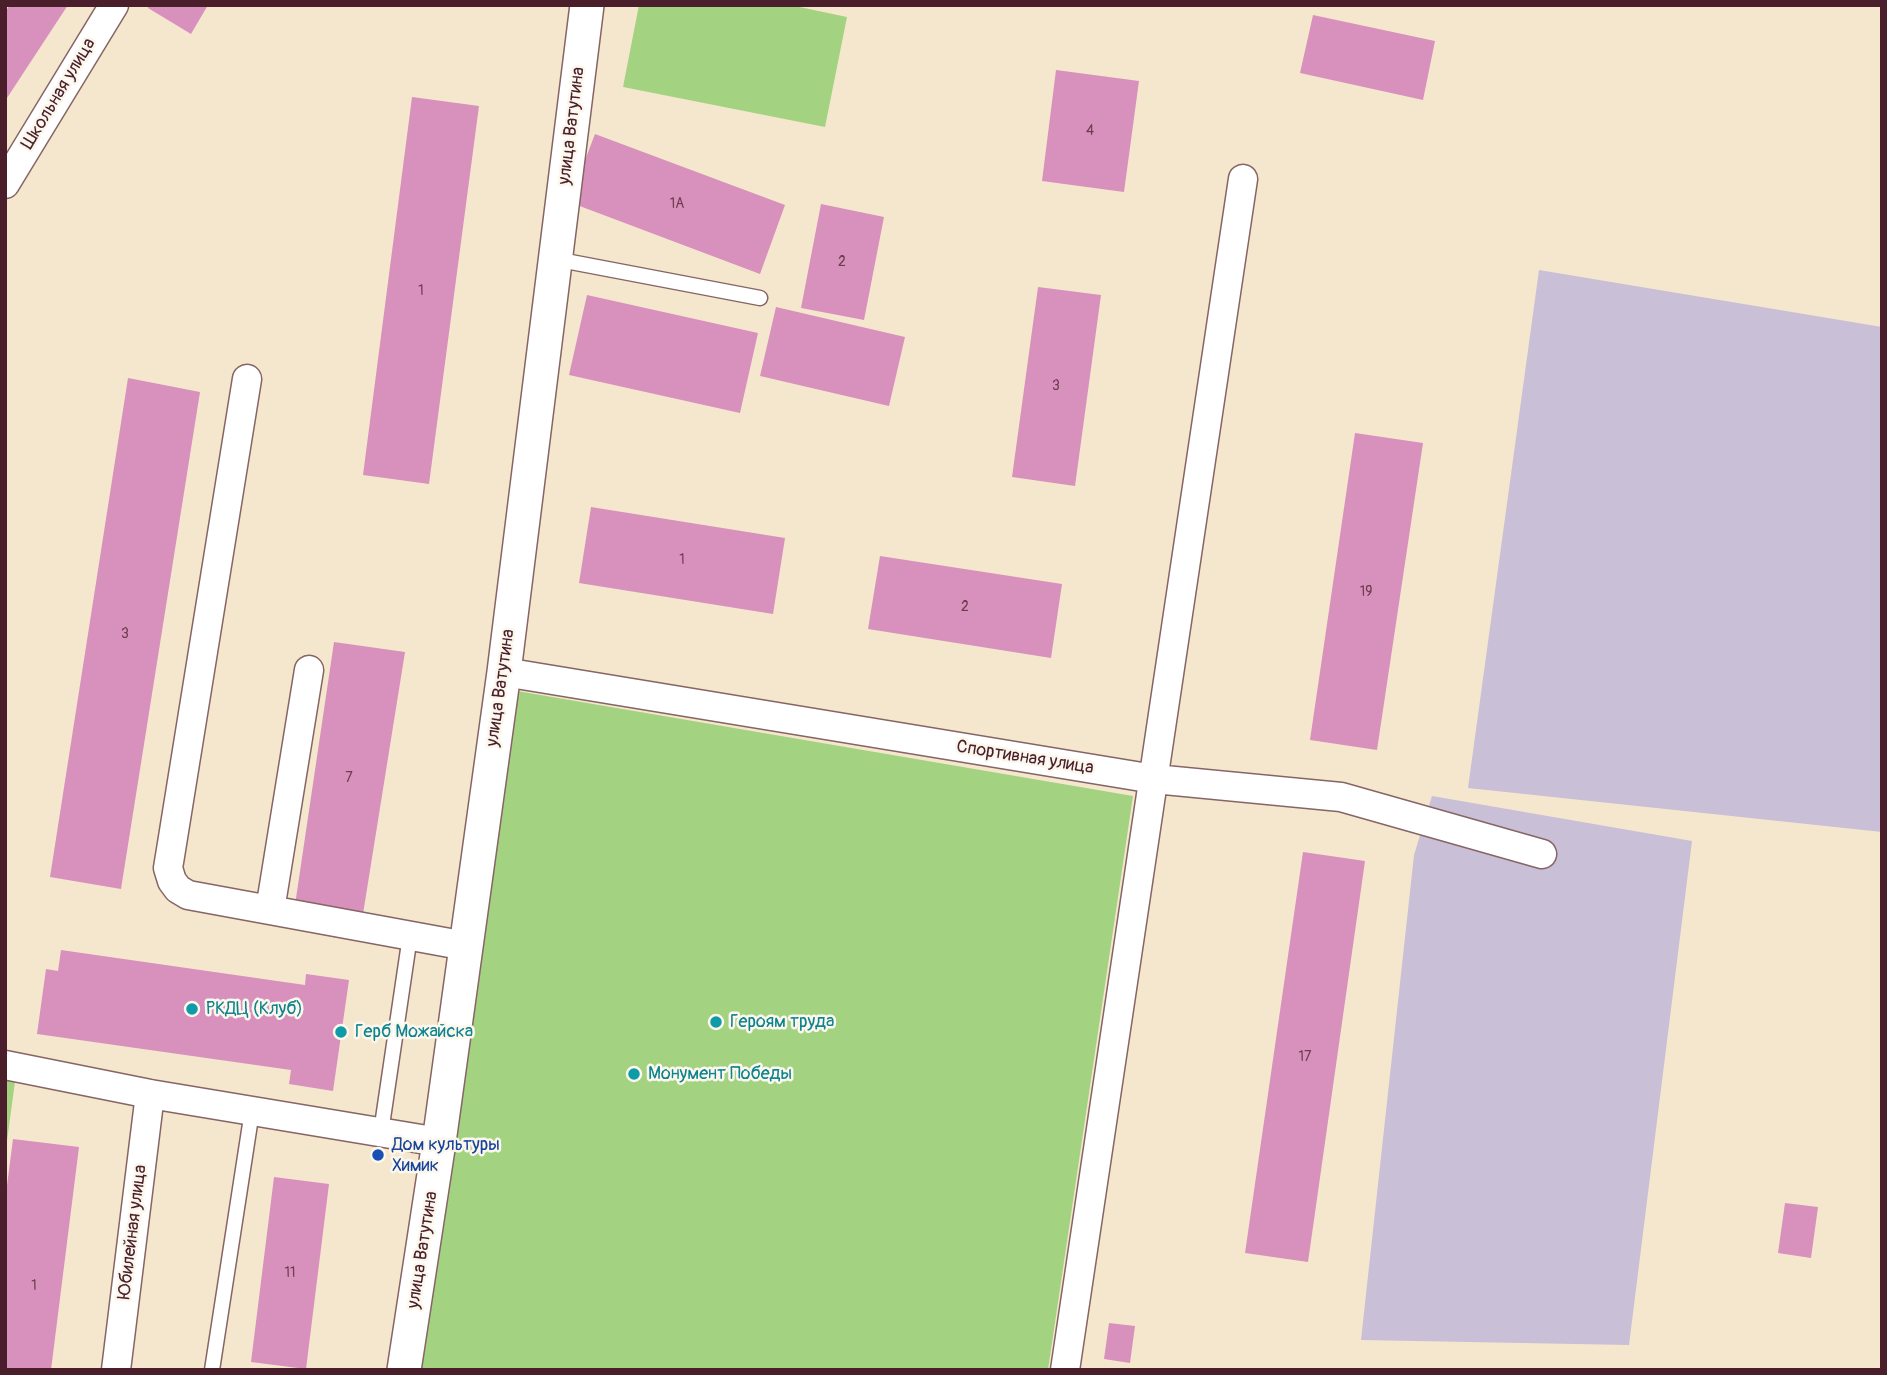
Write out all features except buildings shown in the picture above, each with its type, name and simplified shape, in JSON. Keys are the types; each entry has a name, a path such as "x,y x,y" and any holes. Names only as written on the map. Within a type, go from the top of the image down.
{"street":[{"name":"Школьная улица","path":"5,184 114,5"},
{"name":"улица Ватутина","path":"404,1370 439,1142 504,672 587,5"},
{"path":"1065,1370 1243,179"},
{"path":"247,379 168,868 178,889 188,895 466,946"},
{"path":"270,910 309,670"},
{"name":"Спортивная улица","path":"504,672 1154,779 1341,797 1542,854"},
{"path":"5,1065 150,1094 439,1142"},
{"name":"Юбилейная улица","path":"116,1370 150,1094"}],"lane":[{"path":"555,259 760,298"},
{"path":"381,1132 410,936"},
{"path":"212,1370 252,1111"}],"shaded area":[{"path":"1539,270 1882,327 1882,832 1468,788"},
{"path":"1432,796 1692,841 1629,1345 1361,1340 1414,855"}],"green space":[{"path":"639,5 790,5 847,17 825,127 623,87"},
{"path":"517,691 1133,796 1048,1370 419,1370"},
{"path":"5,1071 16,1074 5,1156"}],"place":[{"name":"РКДЦ (Клуб)","path":"192,1009"},
{"name":"Героям труда","path":"716,1022"},
{"name":"Герб Можайска","path":"341,1032"},
{"name":"Монумент Победы","path":"634,1074"},
{"name":"Дом культуры Химик","path":"378,1155"}]}
